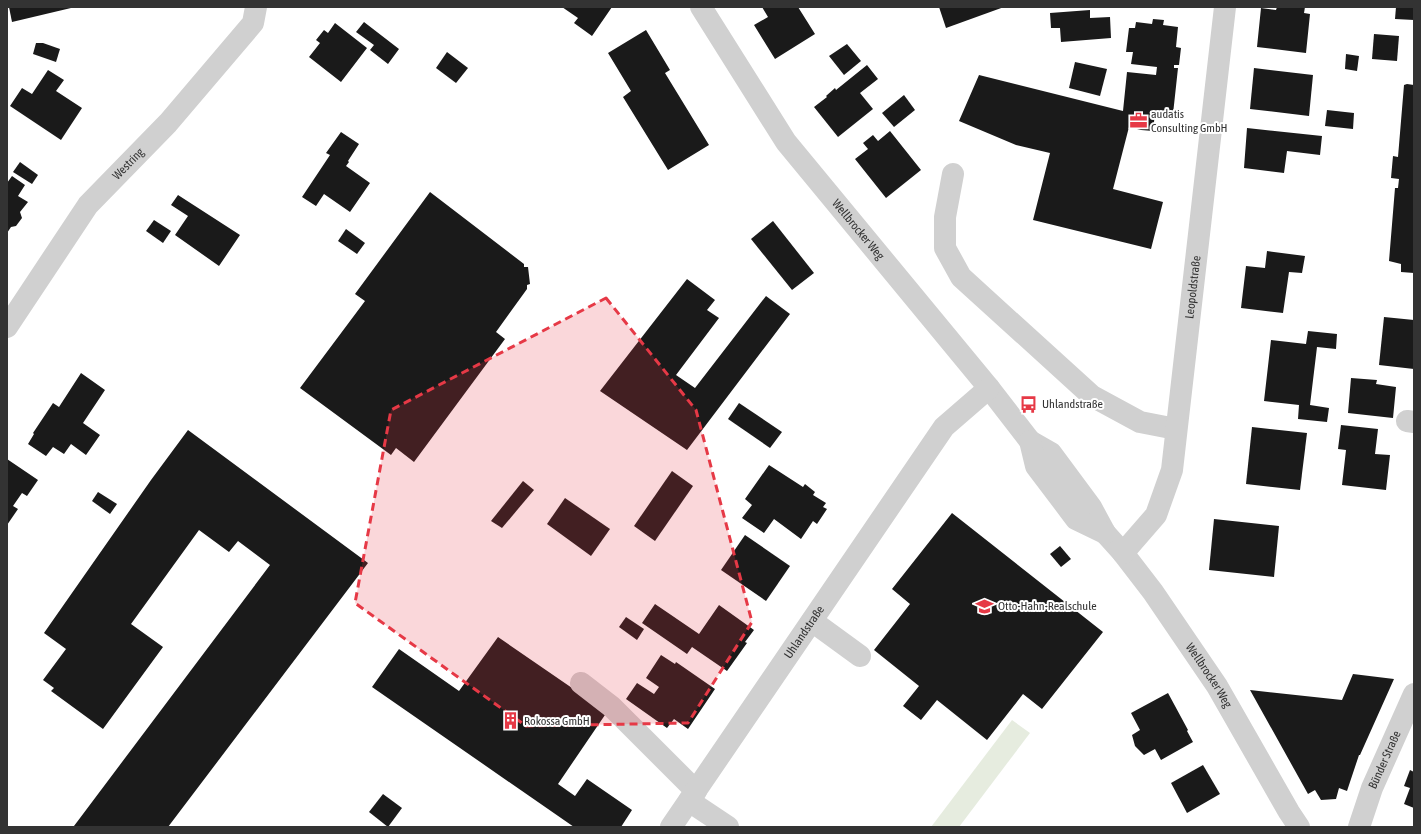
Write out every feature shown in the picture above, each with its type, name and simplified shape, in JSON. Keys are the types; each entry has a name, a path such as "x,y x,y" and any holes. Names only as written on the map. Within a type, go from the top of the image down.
{"street":[{"name":"Westring","path":"7,327 88,205 168,123 253,23 256,7"},
{"name":"Wellbrocker Weg","path":"702,7 786,142 989,388 1030,441 1036,466 1076,519 1105,533 1123,553 1157,598 1217,686 1300,827"},
{"name":"Leopoldstraße","path":"1123,553 1156,515 1172,470 1225,7"},
{"path":"953,174 945,217 945,248 961,277 1092,396 1140,422 1176,429"},
{"name":"Uhlandstraße","path":"671,827 944,427 989,388"},
{"path":"812,621 860,656"},
{"path":"580,683 612,707 693,796 728,827"},
{"name":"Bünder Straße","path":"1359,827 1372,788 1414,694"}],"highlighted area":[{"path":"606,298 696,410 752,622 688,723 526,726 355,603 391,410"}],"shaded area":[{"path":"1012,720 1030,733 959,827 931,827"}],"building":[{"path":"9,7 71,7 71,8 12,22"},
{"path":"562,7 612,7 592,36 574,23 578,18"},
{"path":"762,7 798,7 815,34 775,59 754,25 768,17"},
{"path":"939,7 1004,7 946,28"},
{"path":"1277,7 1305,7 1304,13 1310,14 1306,53 1257,47 1261,8 1276,10"},
{"path":"1396,7 1414,7 1414,20 1395,19"},
{"path":"1090,10 1090,18 1110,17 1111,38 1061,42 1060,28 1051,28 1050,13"},
{"path":"1153,19 1164,20 1163,25 1178,27 1176,47 1181,48 1179,65 1174,65 1174,68 1178,68 1173,114 1155,113 1153,131 1129,127 1113,189 1163,202 1151,249 1033,220 1050,153 1016,145 959,121 979,75 1123,111 1127,72 1156,75 1157,67 1131,64 1133,52 1126,52 1129,28 1135,28 1136,22 1152,24"},
{"path":"364,22 399,49 388,64 370,50 374,45 356,32"},
{"path":"335,23 367,48 341,82 309,57 320,43 316,40 324,30 328,33"},
{"path":"646,30 670,70 665,73 709,145 668,170 623,97 631,91 608,53"},
{"path":"1374,34 1399,36 1397,61 1372,59"},
{"path":"36,43 43,43 60,49 56,62 33,54"},
{"path":"847,44 861,61 844,75 829,56"},
{"path":"447,52 468,68 456,83 436,68"},
{"path":"1346,54 1359,56 1357,71 1345,69"},
{"path":"1075,62 1107,69 1100,96 1069,88"},
{"path":"867,65 878,79 860,93 873,109 838,137 814,107 827,97 826,96 835,88 836,90"},
{"path":"1254,68 1313,75 1309,116 1250,109"},
{"path":"48,70 64,80 56,91 82,108 61,140 10,106 22,88 32,94"},
{"path":"1404,85 1414,85 1414,273 1401,272 1401,264 1389,261 1395,188 1398,188 1399,179 1391,178 1393,156 1398,157"},
{"path":"904,95 915,110 894,127 882,113"},
{"path":"1327,110 1354,113 1353,129 1325,126"},
{"path":"1247,128 1322,136 1320,155 1287,151 1284,173 1244,168"},
{"path":"890,131 921,170 886,198 855,159 868,149 863,143 873,135 878,141"},
{"path":"341,132 359,144 346,166 370,183 350,212 324,194 316,206 302,197 330,155 326,153"},
{"path":"20,162 38,175 32,184 13,172"},
{"path":"12,176 25,185 18,196 28,202 20,212 22,218 16,226 11,227 7,233 7,183"},
{"path":"430,192 524,264 524,267 528,267 530,284 527,285 527,289 496,332 505,339 414,462 396,448 391,455 300,388 365,301 355,294"},
{"path":"178,195 240,235 219,266 175,235 188,216 171,205"},
{"path":"154,220 171,231 163,243 146,231"},
{"path":"773,221 814,273 792,290 751,239"},
{"path":"346,229 365,243 357,254 338,241"},
{"path":"1267,251 1305,256 1302,273 1289,272 1283,313 1241,308 1246,266 1265,268"},
{"path":"687,279 715,300 707,310 719,318 676,375 695,388 766,296 790,314 687,450 600,391"},
{"path":"1384,317 1414,320 1414,369 1379,365"},
{"path":"1308,331 1337,334 1336,349 1317,347 1310,405 1329,408 1327,422 1298,419 1299,405 1264,401 1271,340 1306,344"},
{"path":"81,373 105,390 83,423 100,435 86,455 71,444 64,454 53,447 46,456 28,444 34,434 33,433 53,403 59,407"},
{"path":"1351,378 1377,380 1376,384 1396,387 1393,418 1348,413"},
{"path":"739,403 782,432 770,448 728,419"},
{"path":"1341,425 1378,429 1375,454 1390,455 1386,490 1342,485 1346,450 1338,449"},
{"path":"1252,427 1307,433 1300,490 1246,484"},
{"path":"188,430 368,563 168,827 76,827 74,826 270,565 238,541 229,552 199,530 131,624 163,647 103,729 51,691 54,688 43,680 66,649 44,633 151,480"},
{"path":"7,459 38,480 27,496 22,493 13,506 18,509 7,525"},
{"path":"769,465 803,487 805,484 815,492 813,495 826,503 823,507 827,509 817,524 813,521 801,539 774,519 764,533 742,518 752,505 745,499"},
{"path":"672,471 693,486 655,541 634,526"},
{"path":"523,481 534,490 502,528 491,521"},
{"path":"98,492 117,504 110,514 92,501"},
{"path":"565,498 610,529 591,556 547,524"},
{"path":"952,513 1103,632 1042,709 1023,694 987,740 937,700 921,720 903,706 919,686 874,650 910,604 892,589"},
{"path":"1214,519 1279,526 1274,577 1209,570"},
{"path":"745,535 790,566 766,601 721,570"},
{"path":"1060,546 1071,559 1061,567 1050,554"},
{"path":"655,604 699,634 719,605 754,630 745,642 747,643 727,671 692,647 687,654 642,623"},
{"path":"626,617 644,629 637,640 619,627"},
{"name":"Rokossa GmbH","path":"498,637 607,712 558,784 575,796 587,779 632,810 621,827 574,827 372,687 399,649 459,691"},
{"path":"661,655 675,664 676,662 715,689 688,729 674,719 667,728 626,699 637,683 654,694 659,687 646,678"},
{"path":"1353,674 1394,679 1359,755 1347,791 1339,788 1336,799 1321,800 1315,790 1308,794 1250,690 1342,700"},
{"path":"1168,693 1193,742 1161,760 1155,749 1144,755 1135,746 1132,735 1140,730 1131,713"},
{"path":"1203,765 1220,794 1187,813 1171,783"},
{"path":"1410,770 1414,772 1414,808 1404,804 1410,788 1404,786"},
{"path":"383,794 402,808 388,827 369,812"}],"place":[{"name":"audatis Consulting GmbH","path":"1138,121"},
{"name":"Uhlandstraße","path":"1029,404"},
{"name":"Otto-Hahn-Realschule","path":"985,606"},
{"name":"Rokossa GmbH","path":"511,721"}]}
